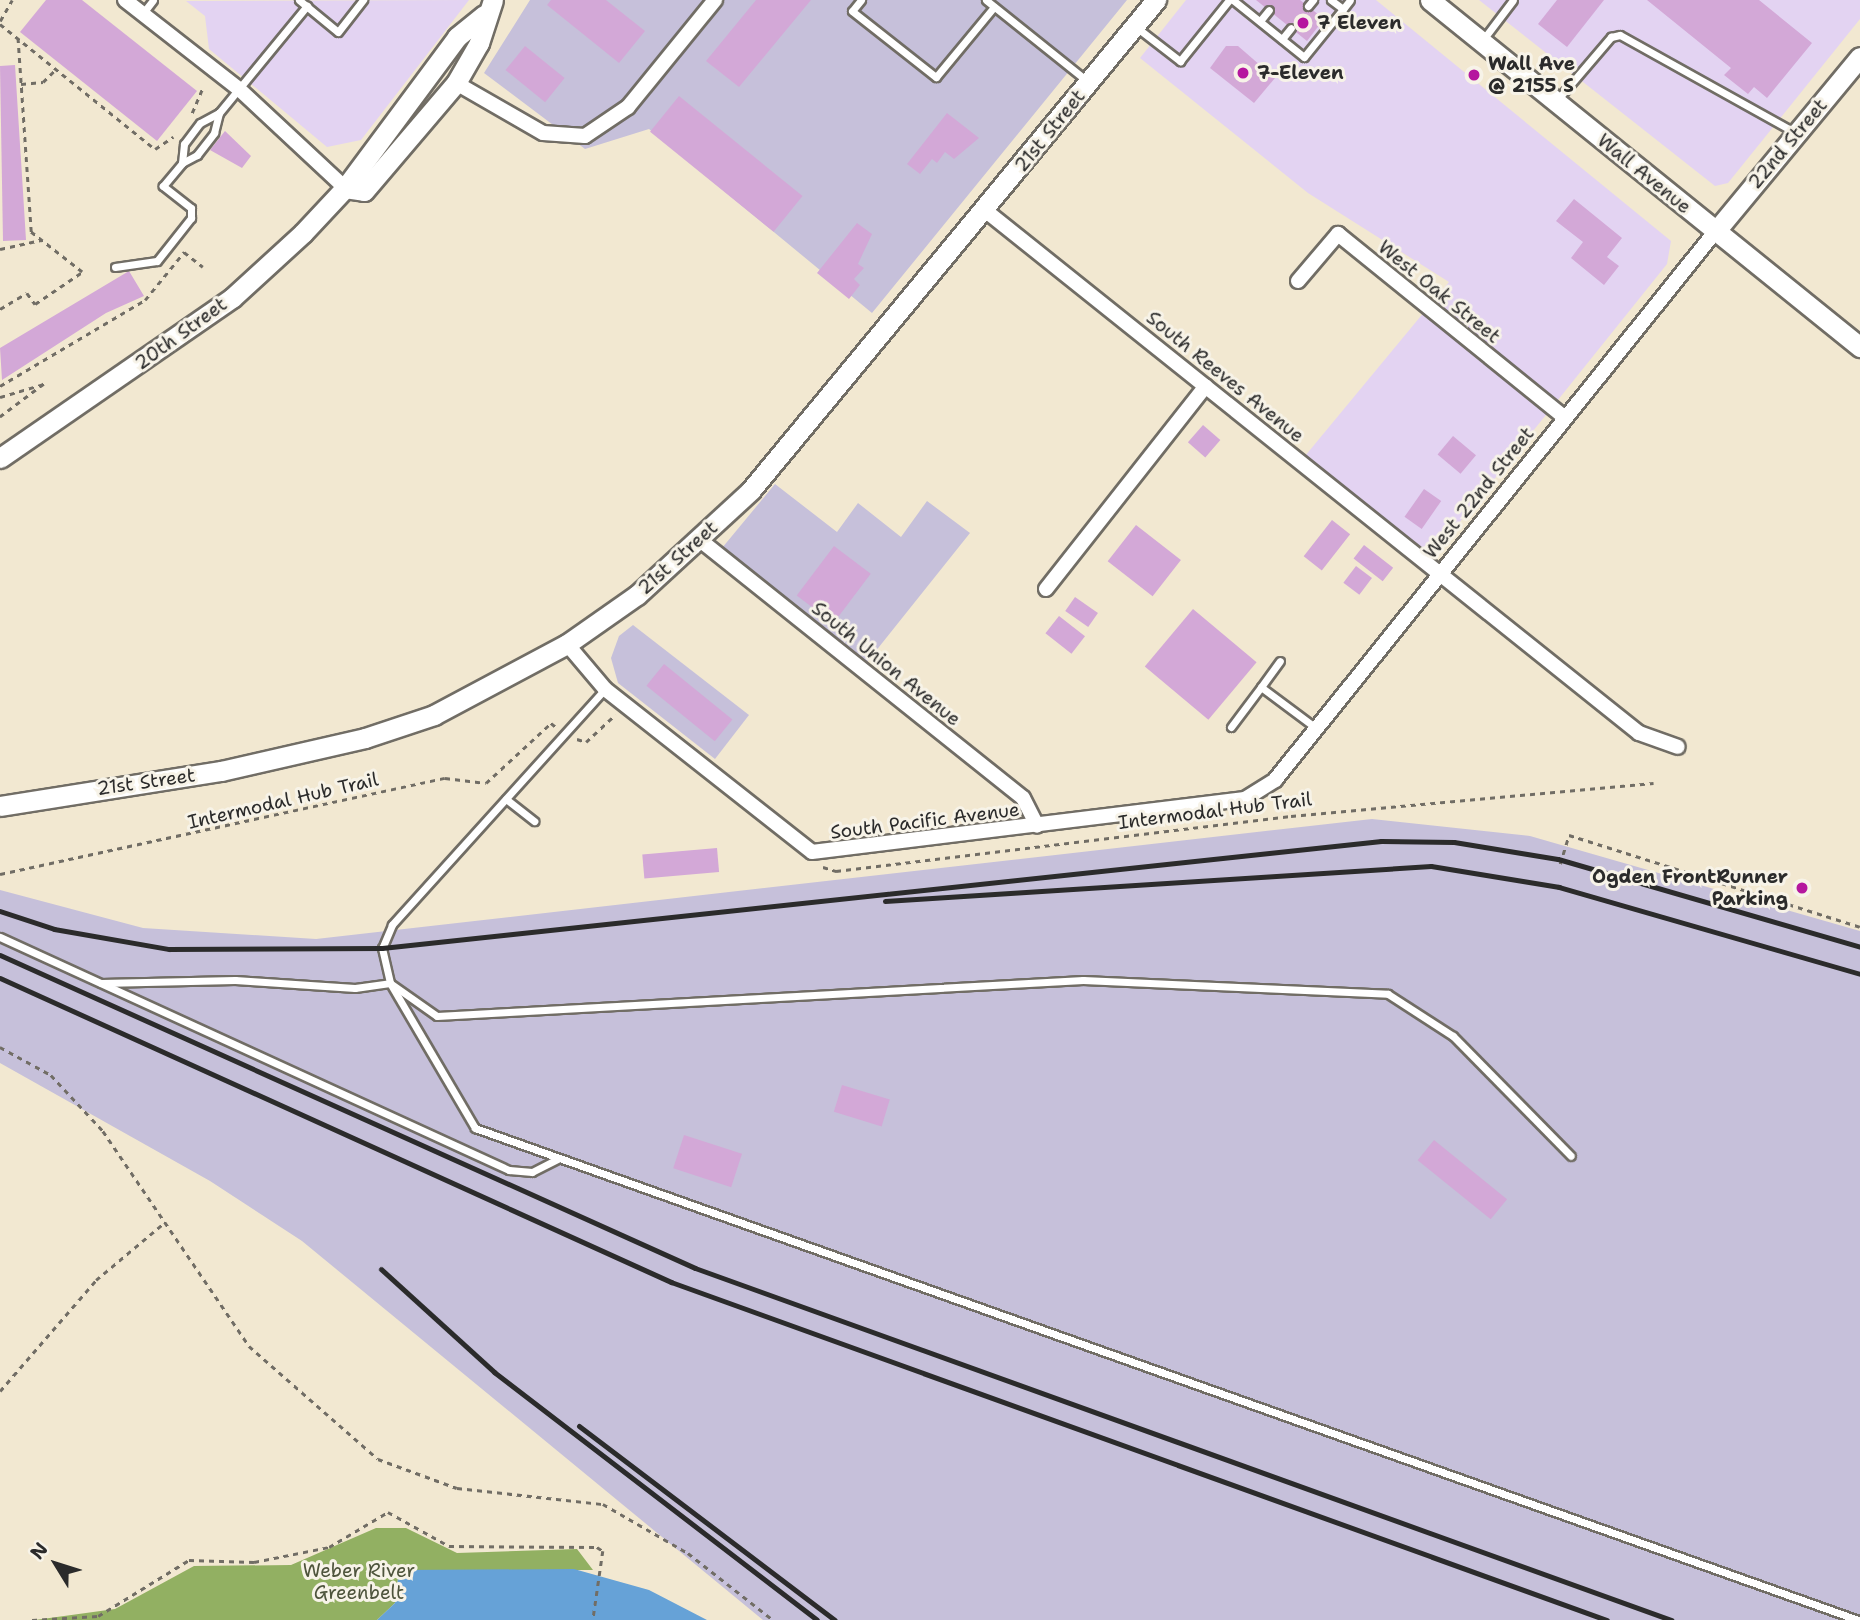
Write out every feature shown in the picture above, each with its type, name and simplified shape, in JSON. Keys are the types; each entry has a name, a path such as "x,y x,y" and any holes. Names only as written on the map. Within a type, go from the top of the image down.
{"main road":[{"name":"21st Street","path":"0,806 234,769 365,738 445,710 568,644 700,540 751,490 986,211 1156,0"},
{"name":"Wall Avenue","path":"1430,0 1860,347"},
{"name":"20th Street","path":"345,188 365,191 456,83 479,43 488,8"},
{"name":"20th Street","path":"0,458 232,298 345,188 457,37 488,8"},
{"name":"22nd Street","path":"1716,232 1860,57"}],"street":[{"path":"124,0 239,89 345,188"},
{"path":"456,83 543,133 586,136 628,107 715,0"},
{"name":"South Reeves Avenue","path":"986,211 1639,733 1678,747"},
{"name":"West 22nd Street","path":"1275,780 1564,417 1716,232"},
{"name":"West Oak Street","path":"1298,281 1338,234 1564,417"},
{"path":"1046,589 1206,386"},
{"name":"South Union Avenue","path":"700,540 1023,798 1037,826"},
{"name":"South Pacific Avenue","path":"568,644 605,689 812,852 1245,799 1275,780"}],"lane":[{"path":"142,14 153,0"},
{"path":"299,0 338,32 363,0"},
{"path":"861,0 852,11 936,77 994,7"},
{"path":"986,0 1089,83"},
{"path":"1135,26 1180,61 1231,0 1304,57 1350,0"},
{"path":"1331,0 1343,9"},
{"path":"1481,42 1513,0"},
{"path":"182,163 184,144 200,123 219,113 307,6"},
{"path":"1260,22 1269,10"},
{"path":"1282,39 1291,28"},
{"path":"1555,102 1611,37 1620,36 1796,134"},
{"path":"116,267 157,261 191,218 191,208 163,186 182,163 214,134 219,113"},
{"path":"1231,727 1280,661"},
{"path":"1261,688 1316,728"},
{"path":"605,689 392,925 382,948 390,982 475,1128 1858,1620"},
{"path":"506,799 534,821"},
{"path":"0,937 509,1170 532,1172 559,1158"},
{"path":"101,983 235,980 355,988 390,982 437,1016 1083,980 1388,994 1453,1036 1571,1156"}],"path":[{"path":"12,0 0,23 18,39 155,149 174,135"},
{"path":"18,39 31,242"},
{"path":"21,84 43,82 55,69"},
{"path":"183,124 200,103 203,88"},
{"path":"0,309 27,293 35,304 82,272 31,232"},
{"path":"0,249 41,240"},
{"path":"0,386 145,300 184,252 203,267"},
{"path":"0,397 44,384 0,417"},
{"path":"572,737 586,742 627,707"},
{"name":"Intermodal Hub Trail","path":"0,874 445,778 486,783 551,723"},
{"name":"Intermodal Hub Trail","path":"811,864 836,872 1291,816 1654,783"},
{"path":"1560,864 1569,835 1860,927"},
{"path":"0,1048 62,1087 103,1131 248,1346 378,1459 457,1488 603,1504 688,1553 773,1620"},
{"path":"0,1391 96,1280 165,1222"},
{"path":"32,1620 98,1616 189,1560 254,1562 330,1548 388,1512 449,1546 597,1547 604,1551 593,1620"}],"shaded area":[{"path":"469,0 361,140 327,147 209,49 205,16 186,1"},
{"path":"530,0 1127,0 872,313 649,129 585,149 484,73"},
{"path":"1186,0 1376,0 1671,241 1667,264 1431,558 1305,456 1449,282 1308,193 1140,58"},
{"path":"1479,0 1860,0 1860,19 1728,183 1715,186"},
{"path":"775,484 837,532 858,503 901,537 927,501 970,533 867,662 722,548"},
{"path":"633,625 749,715 715,759 618,683 611,658 619,636"},
{"path":"1372,819 1530,836 1860,931 1860,1620 763,1620 302,1241 210,1181 0,1063 0,890 143,928 316,939"}],"green space":[{"name":"Weber River Greenbelt","path":"376,1528 406,1528 457,1553 577,1549 593,1570 399,1570 395,1603 377,1620 35,1620 115,1609 194,1566 291,1565"}],"water":[{"path":"574,1569 649,1590 707,1620 377,1620 395,1603 399,1570"}],"building":[{"path":"46,0 82,0 197,91 157,141 20,32"},
{"path":"551,0 606,0 645,31 619,63 547,5"},
{"path":"756,0 811,0 739,87 706,61"},
{"name":"7 Eleven","path":"1256,0 1300,0 1324,19 1307,41"},
{"path":"1557,0 1604,0 1567,47 1538,24"},
{"path":"1647,0 1759,0 1812,43 1767,98 1754,87 1748,94 1724,75 1731,68"},
{"path":"525,46 565,78 545,102 505,70"},
{"name":"7-Eleven","path":"1226,46 1238,46 1275,78 1254,103 1210,68"},
{"path":"15,65 26,240 3,241 0,66"},
{"path":"679,96 803,196 774,232 650,132"},
{"path":"947,113 979,138 954,159 945,152 937,163 932,159 920,174 907,164"},
{"path":"225,131 251,156 242,168 210,150"},
{"path":"1574,199 1622,238 1607,257 1619,266 1604,285 1571,258 1583,242 1556,221"},
{"path":"857,223 872,234 858,264 864,268 854,279 860,285 849,299 817,273"},
{"path":"129,271 144,296 106,313 2,380 0,348"},
{"path":"1203,425 1220,440 1205,457 1188,442"},
{"path":"1453,436 1476,455 1461,474 1438,454"},
{"path":"1424,489 1441,501 1422,529 1404,517"},
{"path":"1332,520 1350,534 1322,570 1304,556"},
{"path":"1136,525 1181,560 1153,596 1108,561"},
{"path":"1364,545 1393,568 1383,581 1354,558"},
{"path":"834,546 871,574 833,623 797,596"},
{"path":"1356,566 1372,578 1359,595 1343,583"},
{"path":"1075,597 1098,613 1088,627 1065,611"},
{"path":"1193,609 1257,662 1208,720 1145,666"},
{"path":"1059,616 1085,636 1071,654 1045,633"},
{"path":"664,664 732,719 715,741 646,686"},
{"path":"717,848 719,872 644,878 642,855"},
{"path":"842,1085 890,1100 882,1126 834,1112"},
{"path":"684,1135 742,1154 731,1187 673,1168"},
{"path":"1434,1140 1507,1199 1491,1219 1418,1160"}],"railway":[{"path":"0,911 54,929 169,949 382,948 1381,841 1454,842 1558,859 1860,947"},
{"path":"885,901 1431,866 1559,887 1860,974"},
{"path":"0,955 695,1268 1671,1620"},
{"path":"0,978 671,1282 1607,1620"},
{"path":"381,1269 494,1372 817,1620"},
{"path":"579,1426 835,1620"}],"place":[{"name":"7 Eleven","path":"1303,23"},
{"name":"7-Eleven","path":"1243,73"},
{"name":"Wall Ave @ 2155 S","path":"1474,75"},
{"name":"Ogden FrontRunner Parking","path":"1802,888"}]}
